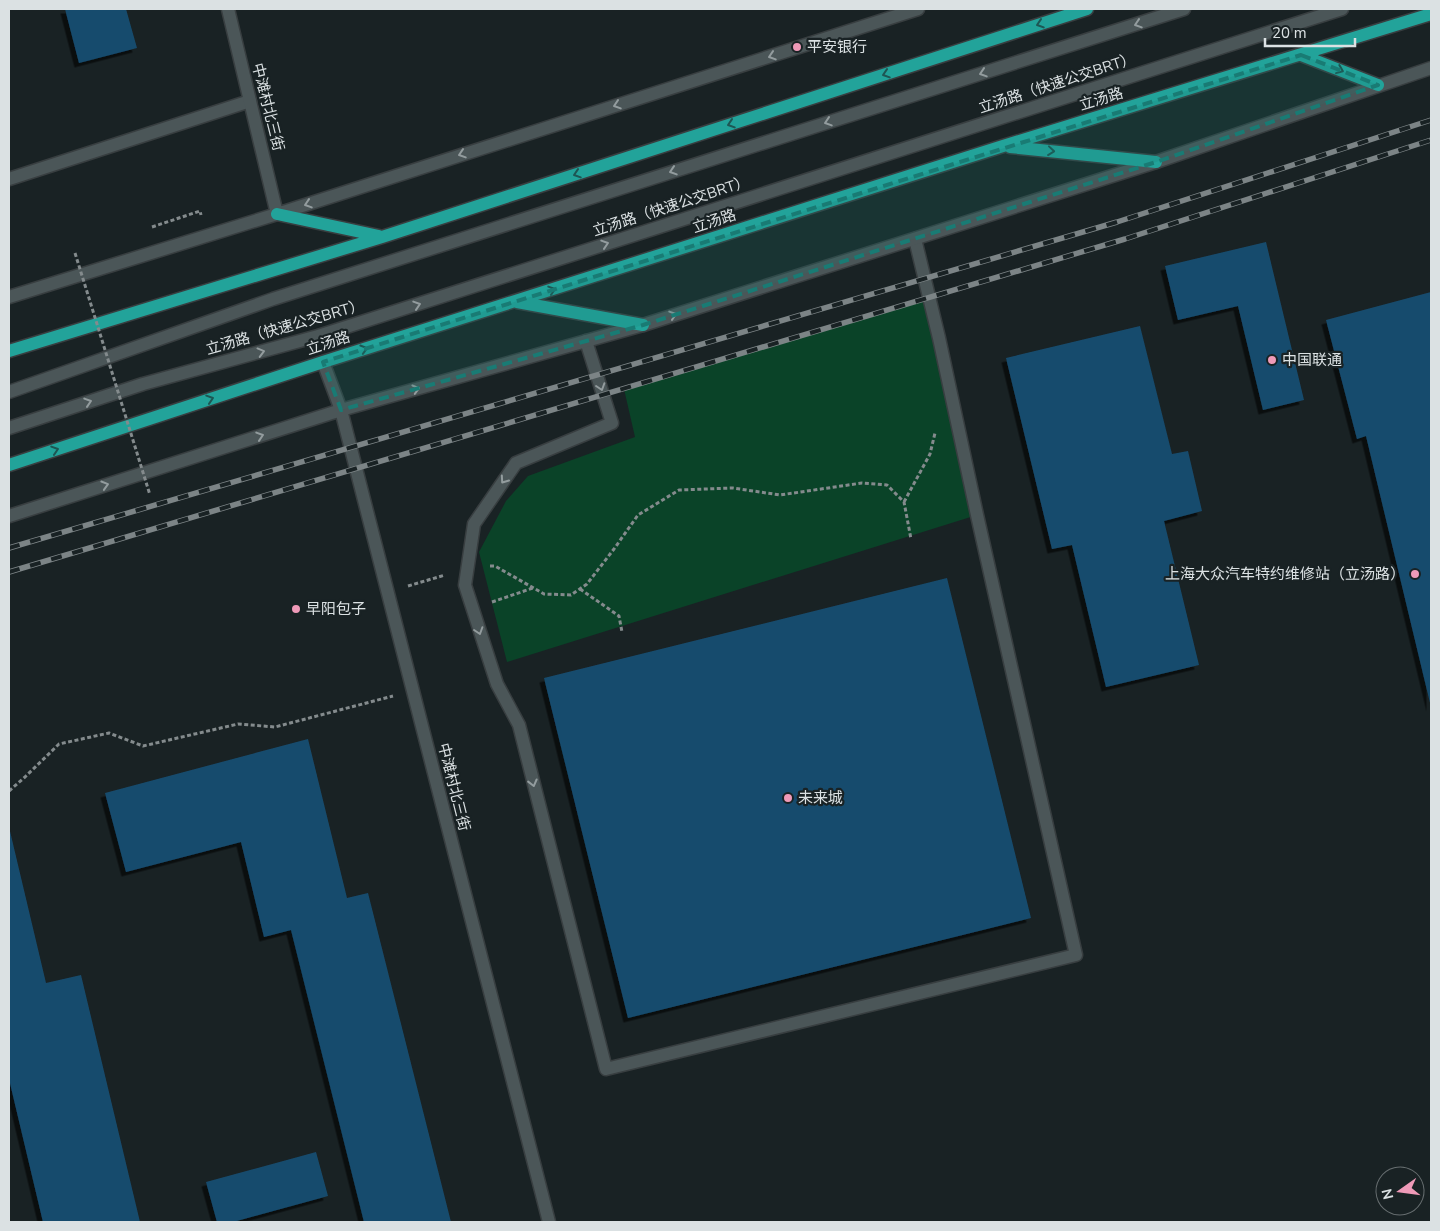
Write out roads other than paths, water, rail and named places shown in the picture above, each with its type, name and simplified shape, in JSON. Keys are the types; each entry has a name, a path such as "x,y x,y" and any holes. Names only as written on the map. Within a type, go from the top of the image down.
{"main road":[{"path":"9,351 382,237 1087,9"},
{"name":"立汤路","path":"9,465 323,362 1002,146 1431,14"},
{"path":"1301,55 1378,85"},
{"path":"1002,146 1156,162"},
{"path":"277,214 382,237"},
{"path":"514,302 643,325"}],"street":[{"name":"中滩村北三街","path":"228,9 277,214"},
{"path":"9,297 277,214 918,9"},
{"name":"立汤路（快速公交BRT）","path":"9,392 273,299 1184,9"},
{"name":"立汤路（快速公交BRT）","path":"9,428 143,384 318,336 1342,9"},
{"path":"9,516 341,410 643,325 1156,162 1431,68"},
{"path":"9,179 250,100"},
{"path":"586,341 612,422 516,463 474,524 465,585 497,684 518,725 606,1069 1076,954 939,338 915,239"},
{"name":"中滩村北三街","path":"323,362 341,410 548,1222"}],"railway":[{"path":"9,548 1117,222 1431,120"},
{"path":"9,572 1125,239 1431,140"}],"place":[{"name":"平安银行","path":"797,47"},
{"name":"中国联通","path":"1272,360"},
{"name":"上海大众汽车特约维修站（立汤路）","path":"1415,574"},
{"name":"早阳包子","path":"296,609"},
{"name":"未来城","path":"788,798"}]}
